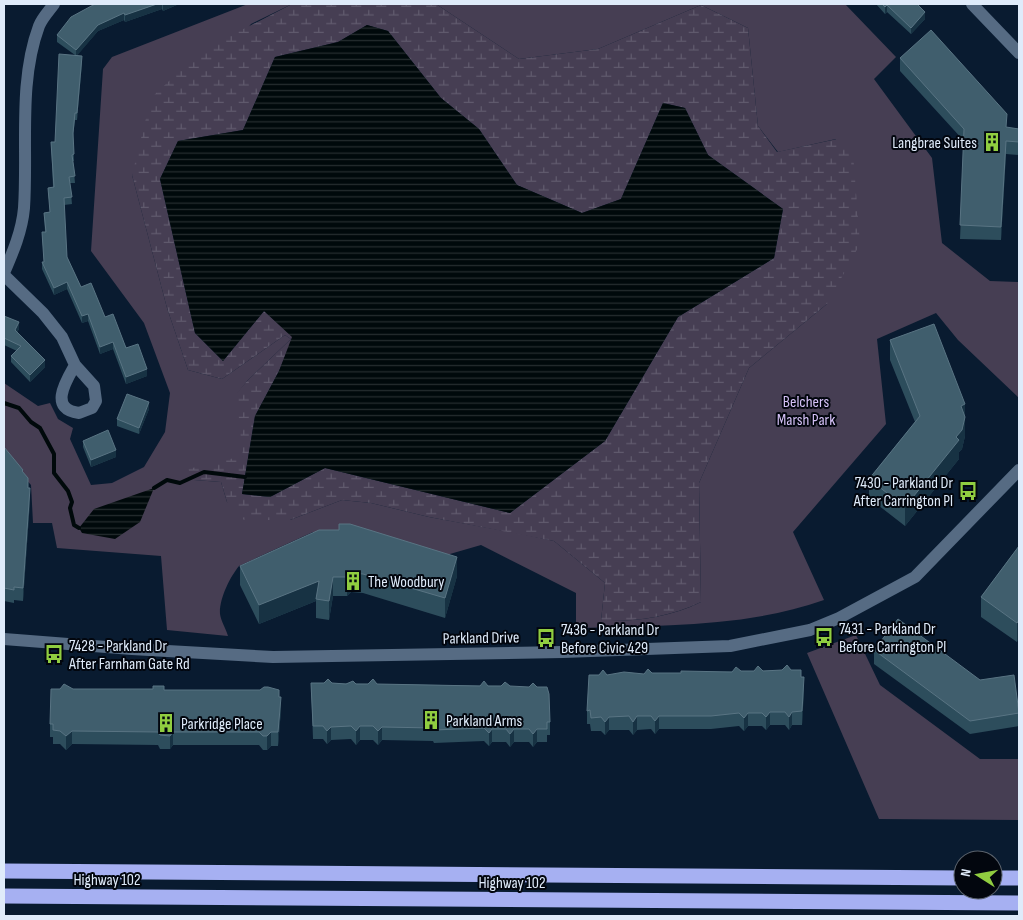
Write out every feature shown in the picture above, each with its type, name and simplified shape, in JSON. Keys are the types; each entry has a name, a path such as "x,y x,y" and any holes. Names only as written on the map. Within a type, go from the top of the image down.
{"highway":[{"name":"Highway 102","path":"4,871 953,878"},
{"path":"1003,878 1019,878"},
{"name":"Highway 102","path":"4,896 1019,903"}],"street":[{"path":"54,4 40,24 31,52 24,136 24,209 15,247 4,274 43,313 62,337 75,365"},
{"path":"972,4 1019,53"},
{"name":"Parkland Drive","path":"4,639 273,657 563,652 730,646 810,630 839,618 916,577 1019,470"}],"green space":[{"name":"Belchers Marsh Park","path":"248,4 292,4 251,24 132,175 167,308 188,370 222,379 285,335 291,339 247,381 237,394 244,456 194,480 221,482 227,502 290,520 342,500 371,503 429,517 554,541 605,583 601,621 652,618 678,611 701,602 699,483 749,368 827,304 836,139 778,152 758,126 748,28 701,5 598,49 519,59 436,4 845,4 896,57 874,79 932,158 942,243 990,281 1019,282 1019,398 958,340 936,313 877,339 886,424 793,532 824,600 794,609 763,616 702,623 576,628 576,593 481,545 443,556 366,533 313,532 239,566 226,588 220,608 220,614 228,636 167,630 161,556 57,548 52,523 33,523 31,485 4,455 4,383 38,406 50,403 58,419 73,428 70,439 91,485 112,483 144,467 165,432 170,393 144,323 91,251 103,69 112,57"},
{"path":"292,4 436,4 519,59 598,49 701,5 748,28 758,126 777,152 837,139 853,153 860,244 827,304 749,368 699,483 701,602 652,618 601,621 605,583 554,541 429,517 371,503 342,500 290,520 244,520 227,502 221,482 194,480 188,469 243,456 236,394 291,339 285,335 222,379 188,370 167,308 132,175 151,98 201,51","holes":["367,25 388,31 441,98 479,129 517,185 582,213 621,199 663,103 685,108 708,155 783,209 774,258 678,317 605,441 510,513 325,468 270,497 242,494 255,416 279,371 293,337 264,311 223,361 195,333 160,179 178,141 243,130 275,57 338,42"]},
{"path":"856,635 880,685 980,759 1019,759 1019,820 879,819 807,653"}],"shaded area":[{"path":"367,25 388,31 441,98 479,129 517,185 582,213 621,199 663,103 685,108 708,155 783,209 774,258 678,317 605,441 510,513 325,468 270,497 242,494 255,416 279,371 292,337 264,311 223,361 195,333 160,179 178,141 243,130 275,57 338,42"},
{"path":"154,488 140,522 115,539 82,533 79,528 94,509"}],"building":[{"path":"95,4 157,4 125,15 124,13 98,25 76,50 57,35 71,17"},
{"path":"882,4 917,4 925,12 911,28 887,5 885,7"},
{"name":"Langbrae Suites","path":"931,30 1007,114 1006,127 1019,129 1019,142 1006,141 1001,227 960,225 964,129 900,58"},
{"path":"59,54 82,56 77,113 75,113 73,133 74,154 72,155 75,176 69,177 72,197 64,198 67,257 81,287 91,283 105,317 113,314 126,348 138,344 147,369 126,377 113,342 100,347 88,314 82,316 67,282 54,288 42,262 44,262 42,232 46,232 44,213 50,212 48,188 54,187 51,142 55,142"},
{"path":"4,316 19,322 15,330 45,360 30,375 11,356 21,346 4,338"},
{"path":"934,324 965,404 961,406 965,417 962,430 956,437 959,440 905,507 869,479 920,416 890,340"},
{"path":"127,394 149,402 139,428 117,419"},
{"path":"108,430 116,450 91,460 83,441"},
{"path":"4,447 23,470 28,478 28,488 30,488 23,588 14,587 14,590 4,588"},
{"path":"339,524 350,524 457,557 445,598 363,574 351,573 347,577 333,577 329,601 316,599 319,581 259,605 240,566 319,530 339,530"},
{"path":"1019,546 1019,620 1017,623 981,597"},
{"path":"898,619 980,680 1014,675 1019,713 970,721 874,650"},
{"path":"787,665 791,670 801,670 801,677 804,677 802,711 792,712 789,717 785,712 770,712 766,717 762,713 748,713 744,718 739,713 711,716 659,716 655,721 651,716 637,716 633,722 629,716 609,717 605,722 601,717 591,718 590,710 587,711 589,675 599,675 603,670 607,675 624,672 644,674 648,669 652,673 681,673 681,671 732,672 736,667 741,671 754,671 758,666 763,671 782,670"},
{"name":"Parkland Arms","path":"328,679 332,683 346,684 353,681 356,684 368,684 373,679 377,684 480,686 484,681 488,686 501,686 505,682 510,686 529,687 533,683 537,687 547,687 550,722 547,722 547,729 537,729 533,734 529,729 514,729 510,734 506,729 492,729 489,733 484,728 434,730 433,728 382,727 378,731 373,726 360,726 356,731 351,726 331,727 327,731 323,726 313,726 311,683 324,683"},
{"name":"Parkridge Place","path":"64,684 73,689 153,689 153,686 164,686 164,690 260,690 268,687 279,690 279,697 281,697 278,732 271,732 267,736 263,736 259,732 173,732 170,736 160,735 158,732 72,731 66,736 60,731 53,730 53,724 50,724 51,689 60,689"}],"waterway":[{"path":"4,403 19,408 31,422 40,428 54,454 54,473 68,491 72,502 70,508 74,525 79,528"},
{"path":"154,488 167,480 180,483 204,472 245,477"}],"place":[{"name":"Langbrae Suites","path":"992,142"},
{"name":"7430 - Parkland Dr After Carrington Pl","path":"968,491"},
{"name":"The Woodbury","path":"353,581"},
{"name":"7431 - Parkland Dr Before Carrington Pl","path":"824,637"},
{"name":"7436 - Parkland Dr Before Civic 429","path":"546,638"},
{"name":"7428 - Parkland Dr After Farnham Gate Rd","path":"54,654"},
{"name":"Parkland Arms","path":"431,720"},
{"name":"Parkridge Place","path":"166,723"}]}
